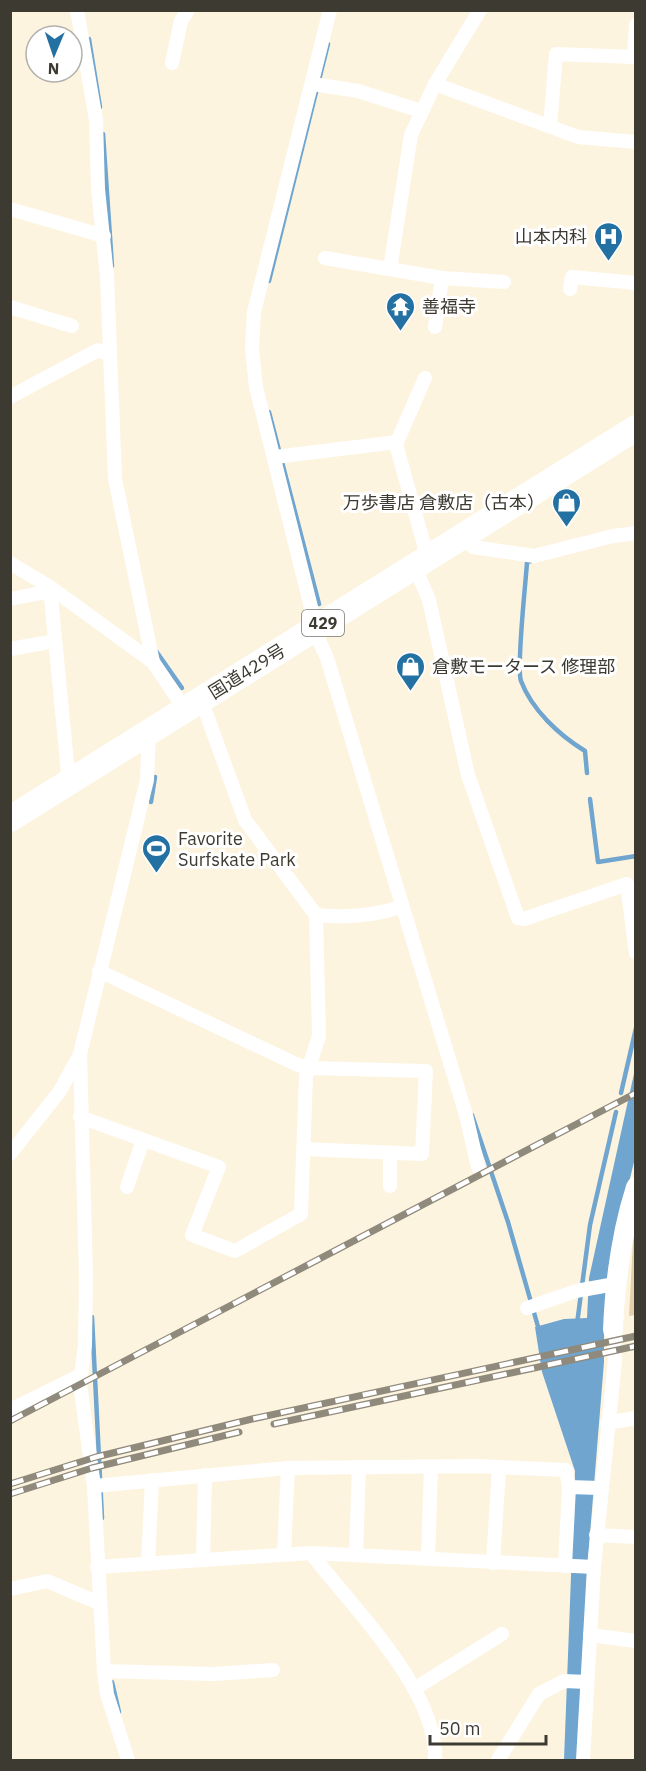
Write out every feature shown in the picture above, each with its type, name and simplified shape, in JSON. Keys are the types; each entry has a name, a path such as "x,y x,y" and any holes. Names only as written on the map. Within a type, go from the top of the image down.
{"highway":[{"name":"国道429号","path":"10,819 636,428"}],"street":[{"path":"77,10 95,105 98,189 105,236 115,479 153,662"},
{"path":"172,63 181,21 188,10"},
{"path":"330,10 317,84 254,312 252,349 256,387 280,457 316,627 470,1130 478,1167"},
{"path":"390,269 411,135 435,84 480,10"},
{"path":"550,126 556,54 635,57 636,26"},
{"path":"317,84 358,91 421,111"},
{"path":"435,84 578,137 636,142"},
{"path":"10,209 105,236"},
{"path":"325,258 442,278 504,282"},
{"path":"570,289 572,277 636,283"},
{"path":"435,327 442,278"},
{"path":"10,307 72,326"},
{"path":"10,397 98,350 110,355"},
{"path":"425,378 397,442 468,775 518,918 524,919 627,884 636,953"},
{"path":"280,457 397,442"},
{"path":"464,536 473,547 534,556 636,533"},
{"path":"10,563 153,662 193,706 206,713 245,820 315,915 319,1036 309,1068 301,1214 235,1251 192,1235 219,1167 85,1118"},
{"path":"10,599 50,589"},
{"path":"50,589 69,783"},
{"path":"10,649 55,641"},
{"path":"10,1154 16,1138 60,1091 80,1054 103,973 147,780 149,732"},
{"path":"315,915 344,918 376,914 400,907"},
{"path":"103,973 309,1068 451,1072"},
{"path":"80,1054 85,1118 86,1277 80,1384 100,1486 99,1603 108,1671 107,1694 128,1761"},
{"path":"304,1149 422,1154 426,1071"},
{"path":"127,1186 143,1140"},
{"path":"390,1154 390,1186"},
{"path":"583,1761 584,1682 590,1635 591,1567 596,1535 598,1488 615,1361 613,1284 624,1225 636,1187"},
{"path":"531,1306 576,1291 613,1284"},
{"path":"10,1410 81,1375"},
{"path":"607,1423 636,1418"},
{"path":"356,1554 359,1467"},
{"path":"100,1486 288,1468 566,1470 572,1487 568,1566"},
{"path":"284,1553 288,1468"},
{"path":"428,1559 431,1468"},
{"path":"493,1563 499,1468"},
{"path":"203,1559 206,1475"},
{"path":"148,1564 152,1480"},
{"path":"572,1487 598,1488"},
{"path":"596,1535 636,1537"},
{"path":"100,1567 284,1553 356,1554 591,1567"},
{"path":"311,1553 381,1641 414,1689 433,1732 435,1761"},
{"path":"10,1589 47,1581 99,1603"},
{"path":"414,1689 502,1634"},
{"path":"590,1635 636,1641"},
{"path":"108,1671 213,1674 273,1670"},
{"path":"498,1761 539,1694 564,1681 584,1682"}],"shaded area":[{"path":"635,1232 635,1315 629,1316 633,1241"}],"water":[{"path":"635,1069 635,1158 609,1264 604,1319 604,1362 588,1559 578,1760 564,1760 575,1471 542,1372 535,1327 564,1319 587,1318 589,1278"}],"waterway":[{"path":"89,39 100,107"},
{"path":"269,281 328,44"},
{"path":"103,134 112,266"},
{"path":"269,412 319,604"},
{"path":"531,561 527,562 523,605 521,681 532,702 547,721 585,751 587,773"},
{"path":"156,651 182,688"},
{"path":"151,802 155,777"},
{"path":"590,799 598,862 636,856"},
{"path":"621,1093 636,1028"},
{"path":"577,1324 590,1225 616,1112"},
{"path":"472,1115 508,1222 539,1330"},
{"path":"92,1317 102,1518"},
{"path":"112,1682 119,1712"}],"railway":[{"path":"10,1421 636,1093"},
{"path":"10,1484 96,1457 252,1419 636,1336"},
{"path":"274,1424 636,1346"},
{"path":"10,1494 92,1468 239,1432"}],"place":[{"name":"山本内科","path":"608,262"},
{"name":"善福寺","path":"401,332"},
{"name":"万歩書店 倉敷店（古本）","path":"566,528"},
{"name":"倉敷モータース 修理部","path":"411,692"},
{"name":"Favorite Surfskate Park","path":"157,874"}]}
